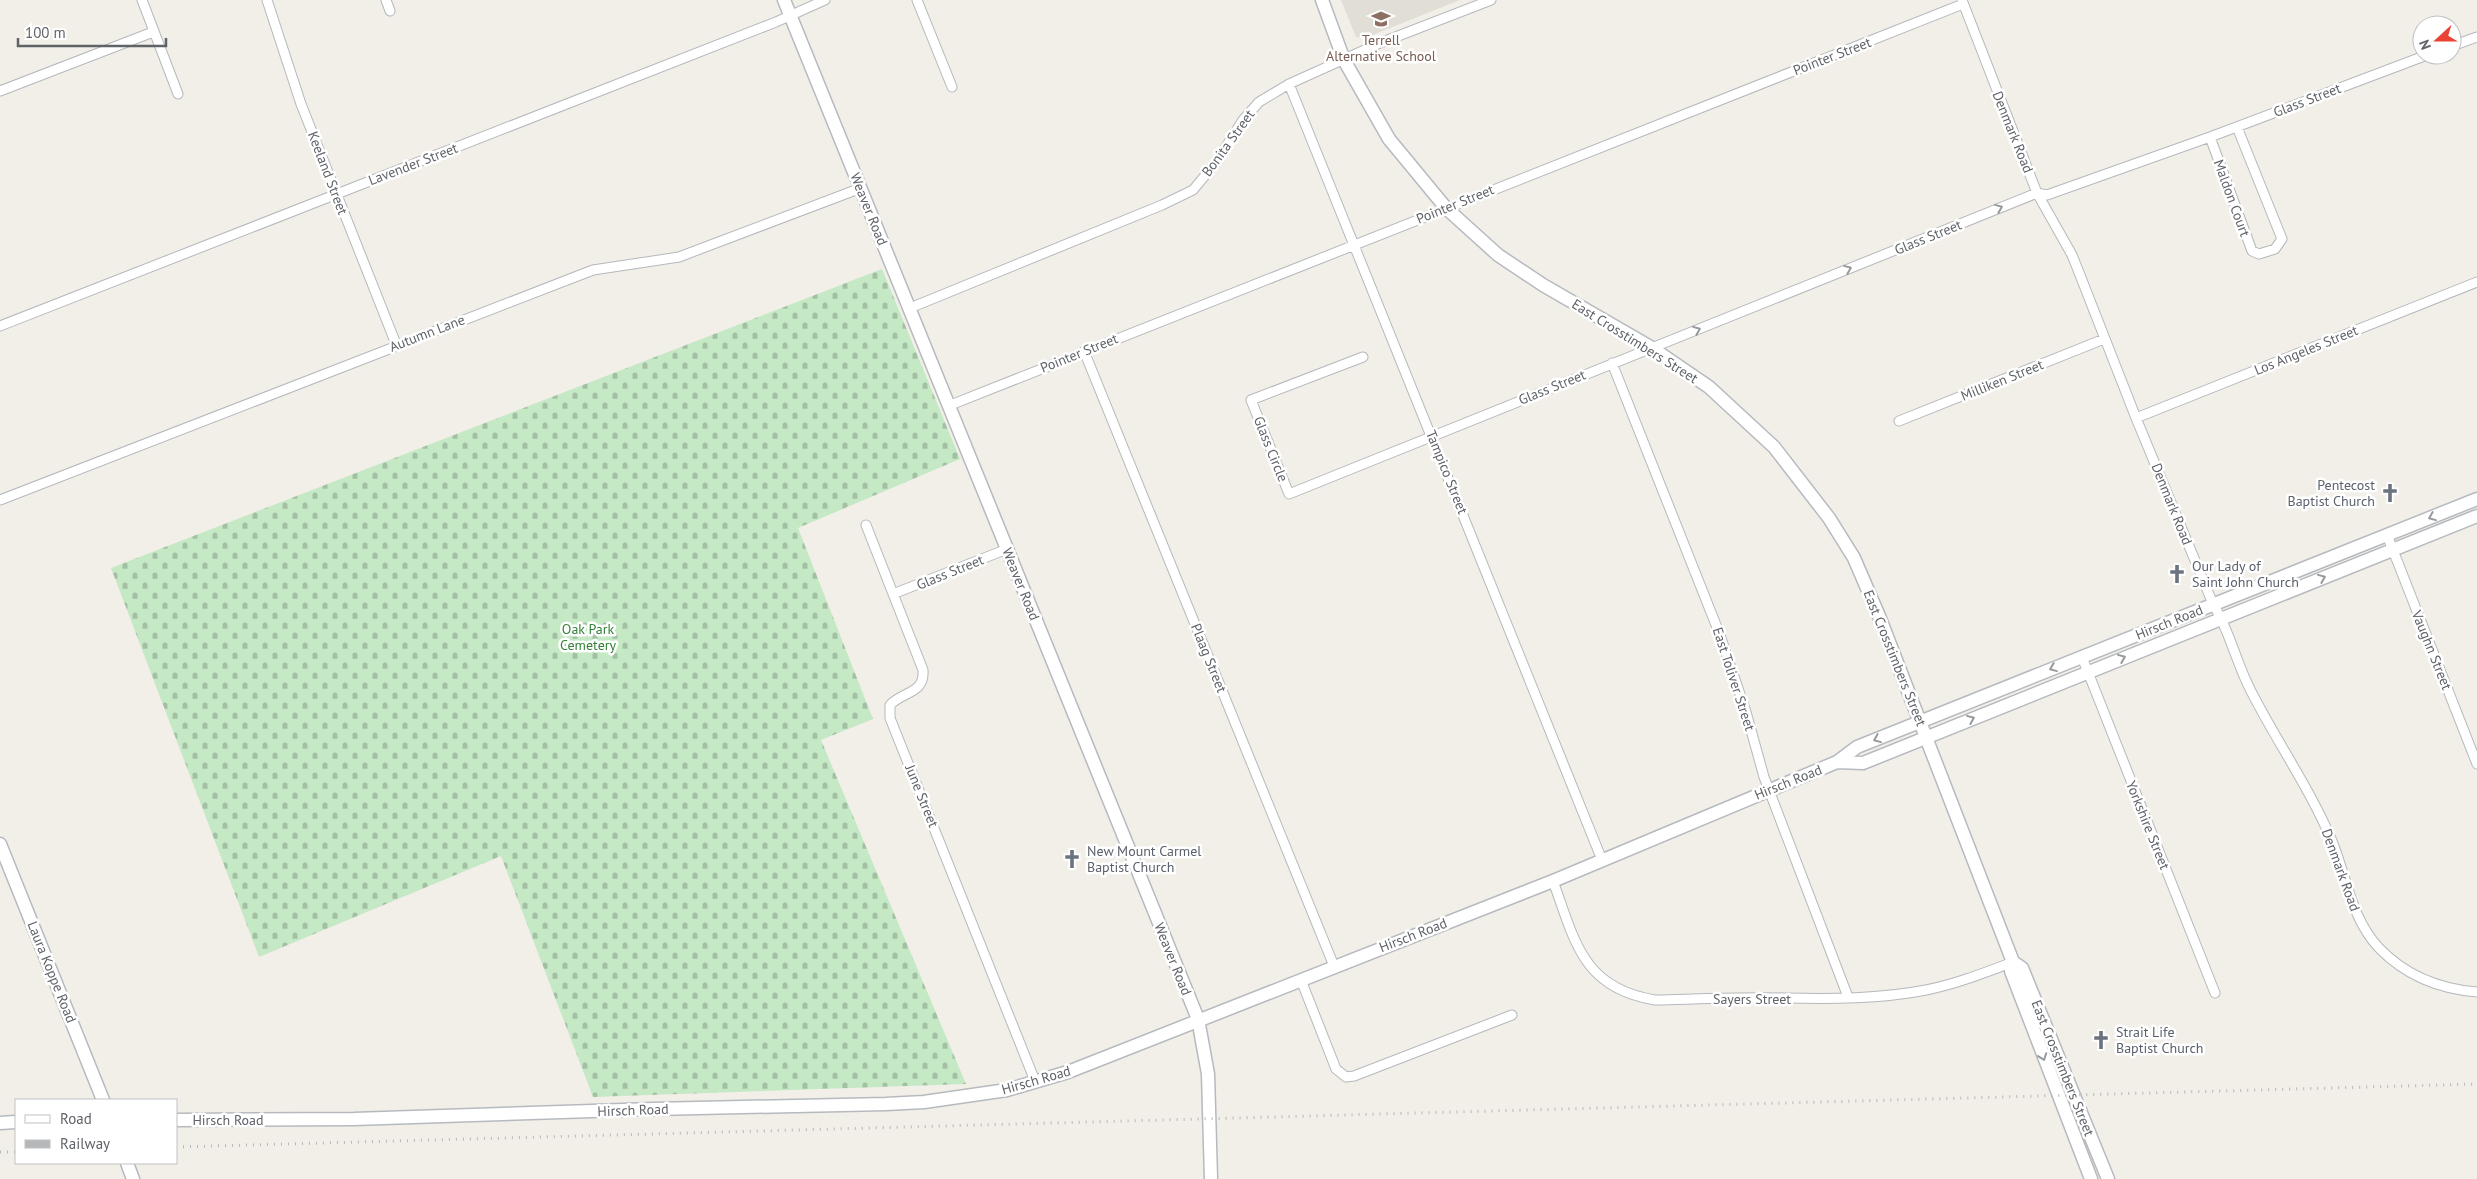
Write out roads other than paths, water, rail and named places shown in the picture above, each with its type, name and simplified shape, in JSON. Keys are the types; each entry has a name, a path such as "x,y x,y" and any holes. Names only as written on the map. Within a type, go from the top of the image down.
{"main road":[{"name":"Weaver Road","path":"784,0 1198,1019 1208,1074 1211,1179"},
{"name":"East Crosstimbers Street","path":"1322,0 1344,60 1389,139 1446,208 1498,255 1543,284 1652,348 1709,387 1774,447 1829,518 1854,558 2013,962 2022,968 2108,1179"},
{"name":"Hirsch Road","path":"178,1120 354,1119 644,1109 886,1104 962,1097 1007,1090 1068,1072 1198,1019 1553,881 1837,762 1857,747 2477,499"},
{"name":"Hirsch Road","path":"1837,762 1863,763 2477,516"},
{"name":"Laura Koppe Road","path":"0,844 103,1099"},
{"name":"East Crosstimbers Street","path":"2013,962 2010,972 2090,1179"},
{"path":"0,1123 15,1122"},
{"path":"127,1164 133,1179"}],"street":[{"path":"142,0 178,94"},
{"name":"Keeland Street","path":"267,0 301,104 396,344"},
{"path":"386,0 390,11"},
{"name":"Lavender Street","path":"0,326 790,16 825,0"},
{"path":"917,0 952,88"},
{"name":"Bonita Street","path":"910,308 1162,205 1193,190 1217,161 1242,120 1259,102 1290,84 1380,44 1491,0"},
{"name":"Denmark Road","path":"1962,2 2037,193 2072,255 2136,418 2213,604 2222,618 2246,681 2312,799 2332,841 2359,920 2379,948 2396,963 2423,979 2442,986 2477,992"},
{"name":"Pointer Street","path":"948,406 1962,2"},
{"path":"0,91 153,32"},
{"path":"2462,42 2477,36"},
{"name":"Glass Street","path":"1432,435 2037,193 2047,195 2210,137 2412,61"},
{"name":"Tampico Street","path":"1290,84 1602,860"},
{"name":"Maldon Court","path":"2210,137 2252,251 2259,254 2275,249 2282,239 2237,127"},
{"name":"Autumn Lane","path":"0,500 396,344 593,270 679,258 861,188"},
{"name":"Los Angeles Street","path":"2136,418 2477,282"},
{"name":"Milliken Street","path":"1900,420 2104,339"},
{"name":"Plaag Street","path":"1084,351 1334,966"},
{"name":"Glass Circle","path":"1363,357 1251,400 1289,494 1432,435"},
{"name":"East Toliver Street","path":"1612,363 1720,635 1746,712 1768,790 1848,997"},
{"name":"June Street","path":"866,525 923,670 924,678 917,690 895,699 890,705 890,718 1034,1081"},
{"name":"Vaughn Street","path":"2387,535 2477,764"},
{"name":"Glass Street","path":"893,594 1007,549"},
{"name":"Yorkshire Street","path":"2082,657 2215,993"},
{"name":"Sayers Street","path":"1553,881 1574,941 1582,956 1605,982 1619,991 1655,1000 1786,998 1820,1000 1894,995 1967,980 2013,962"},
{"path":"1300,980 1336,1069 1346,1077 1354,1076 1512,1015"}],"railway":[{"path":"178,1147 2477,1084"},
{"path":"0,1152 15,1152"}],"place":[{"name":"Terrell Alternative School","path":"1381,19"},
{"name":"Pentecost Baptist Church","path":"2390,493"},
{"name":"Our Lady of Saint John Church","path":"2177,574"},
{"name":"New Mount Carmel Baptist Church","path":"1072,859"},
{"name":"Strait Life Baptist Church","path":"2101,1040"}],"park label":[{"name":"Oak Park Cemetery","path":"588,638"}]}
